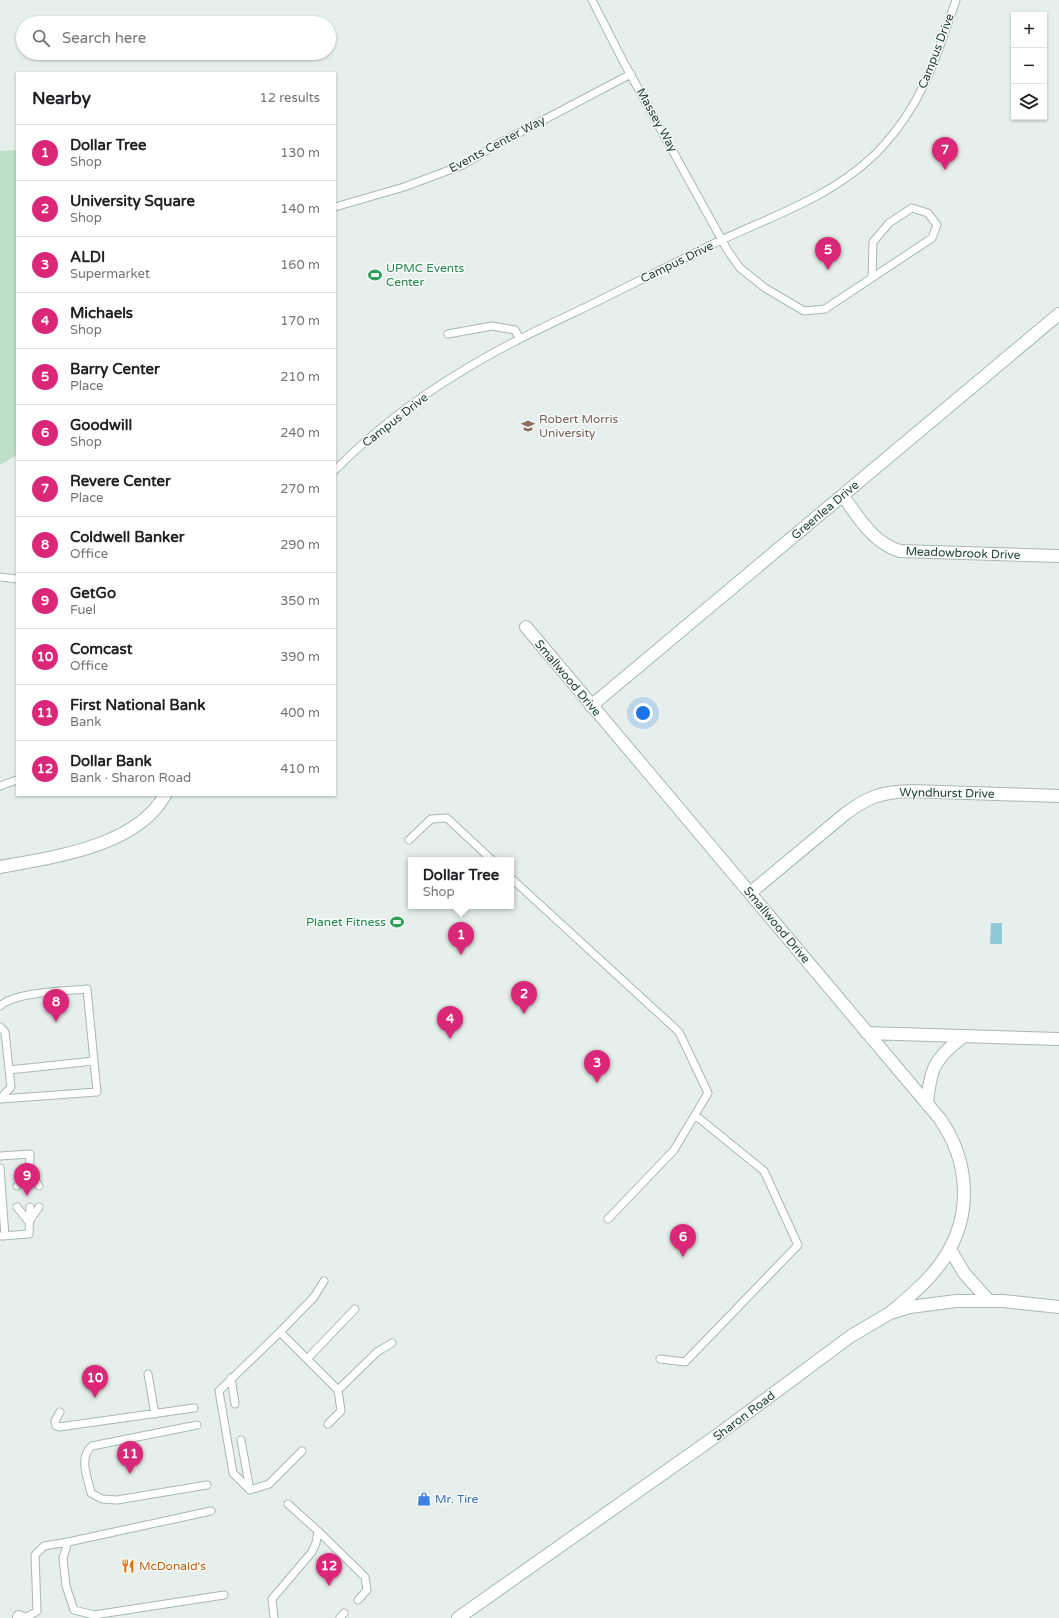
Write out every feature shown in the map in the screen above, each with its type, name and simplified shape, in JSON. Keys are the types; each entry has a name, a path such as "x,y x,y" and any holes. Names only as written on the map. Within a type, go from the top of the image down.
{"street":[{"name":"Greenlea Drive","path":"592,706 1059,314"},
{"name":"Meadowbrook Drive","path":"843,496 876,539 887,546 900,551 1059,556"},
{"name":"Smallwood Drive","path":"526,627 928,1104 948,1132 955,1145 964,1178 965,1189 962,1216 950,1248 938,1267 928,1279 890,1313"},
{"name":"Wyndhurst Drive","path":"750,893 845,814 859,803 873,796 889,792 910,791 1059,796"},
{"path":"0,866 85,850 134,828 160,804 164,796"},
{"path":"867,1033 1059,1038"},
{"path":"928,1104 929,1086 935,1065 940,1056 949,1047 964,1036"},
{"path":"950,1248 964,1274 977,1290 989,1301"},
{"name":"Sharon Road","path":"458,1618 712,1440 857,1332 890,1313 910,1307 938,1303 989,1301 1059,1307"}],"lane":[{"name":"Massey Way","path":"592,0 631,74 740,268 765,288 804,311 826,309 932,238 937,225 928,213 912,208 889,222 873,242 872,278"},
{"name":"Campus Drive","path":"336,469 352,453 409,406 459,373 520,339 809,199 843,180 864,164 882,147 905,119 923,90 956,0"},
{"name":"Events Center Way","path":"336,207 404,187 463,166 496,145 631,74"},
{"path":"448,334 492,326 515,330 520,339"},
{"path":"0,577 16,579"},
{"path":"0,786 16,780"},
{"path":"409,840 431,819 447,818 489,857"},
{"path":"514,881 679,1032 708,1093 674,1150 608,1219"},
{"path":"0,1006 5,1001 23,996 87,989 97,1092 1,1099"},
{"path":"0,1027 5,1032 11,1086 1,1099"},
{"path":"9,1070 94,1061"},
{"path":"660,1359 685,1362 798,1245 764,1171 695,1115"},
{"path":"0,1156 30,1154 29,1186"},
{"path":"0,1168 2,1236 29,1234 30,1207"},
{"path":"17,1186 30,1171"},
{"path":"30,1171 39,1186"},
{"path":"17,1207 29,1222"},
{"path":"29,1222 39,1207"},
{"path":"250,1490 233,1472 218,1390 280,1332 314,1297 324,1281"},
{"path":"307,1359 355,1309"},
{"path":"280,1332 338,1390 341,1411 328,1424"},
{"path":"338,1390 377,1352 392,1343"},
{"path":"148,1374 155,1414"},
{"path":"231,1378 235,1404"},
{"path":"60,1412 55,1421 56,1426 59,1428 194,1408"},
{"path":"197,1425 92,1446 88,1449 85,1455 85,1466 91,1493 102,1499 117,1500 207,1486"},
{"path":"241,1440 250,1490"},
{"path":"250,1490 269,1484 302,1450"},
{"path":"288,1504 366,1577 368,1590 358,1600"},
{"path":"19,1618 29,1616 37,1610 35,1555 44,1546 211,1511"},
{"path":"274,1618 272,1598 312,1552 316,1543 318,1531"},
{"path":"68,1542 63,1558 66,1586 74,1610 94,1615 224,1595"}],"green space":[{"path":"16,150 16,456 0,465 0,151"}],"water":[{"path":"991,923 1002,923 1002,944 990,944"}],"place":[{"name":"Revere Center","path":"945,170"},
{"name":"Barry Center","path":"828,270"},
{"name":"UPMC Events Center","path":"375,275"},
{"name":"Robert Morris University","path":"528,426"},
{"name":"Planet Fitness","path":"397,922"},
{"name":"Dollar Tree","path":"461,955"},
{"name":"University Square","path":"524,1014"},
{"name":"Coldwell Banker","path":"56,1022"},
{"name":"Michaels","path":"450,1039"},
{"name":"ALDI","path":"597,1083"},
{"name":"GetGo","path":"27,1196"},
{"name":"Goodwill","path":"683,1257"},
{"name":"Comcast","path":"95,1398"},
{"name":"First National Bank","path":"130,1474"},
{"name":"Mr. Tire","path":"424,1499"},
{"name":"McDonald's","path":"128,1566"},
{"name":"Dollar Bank","path":"329,1586"}]}
